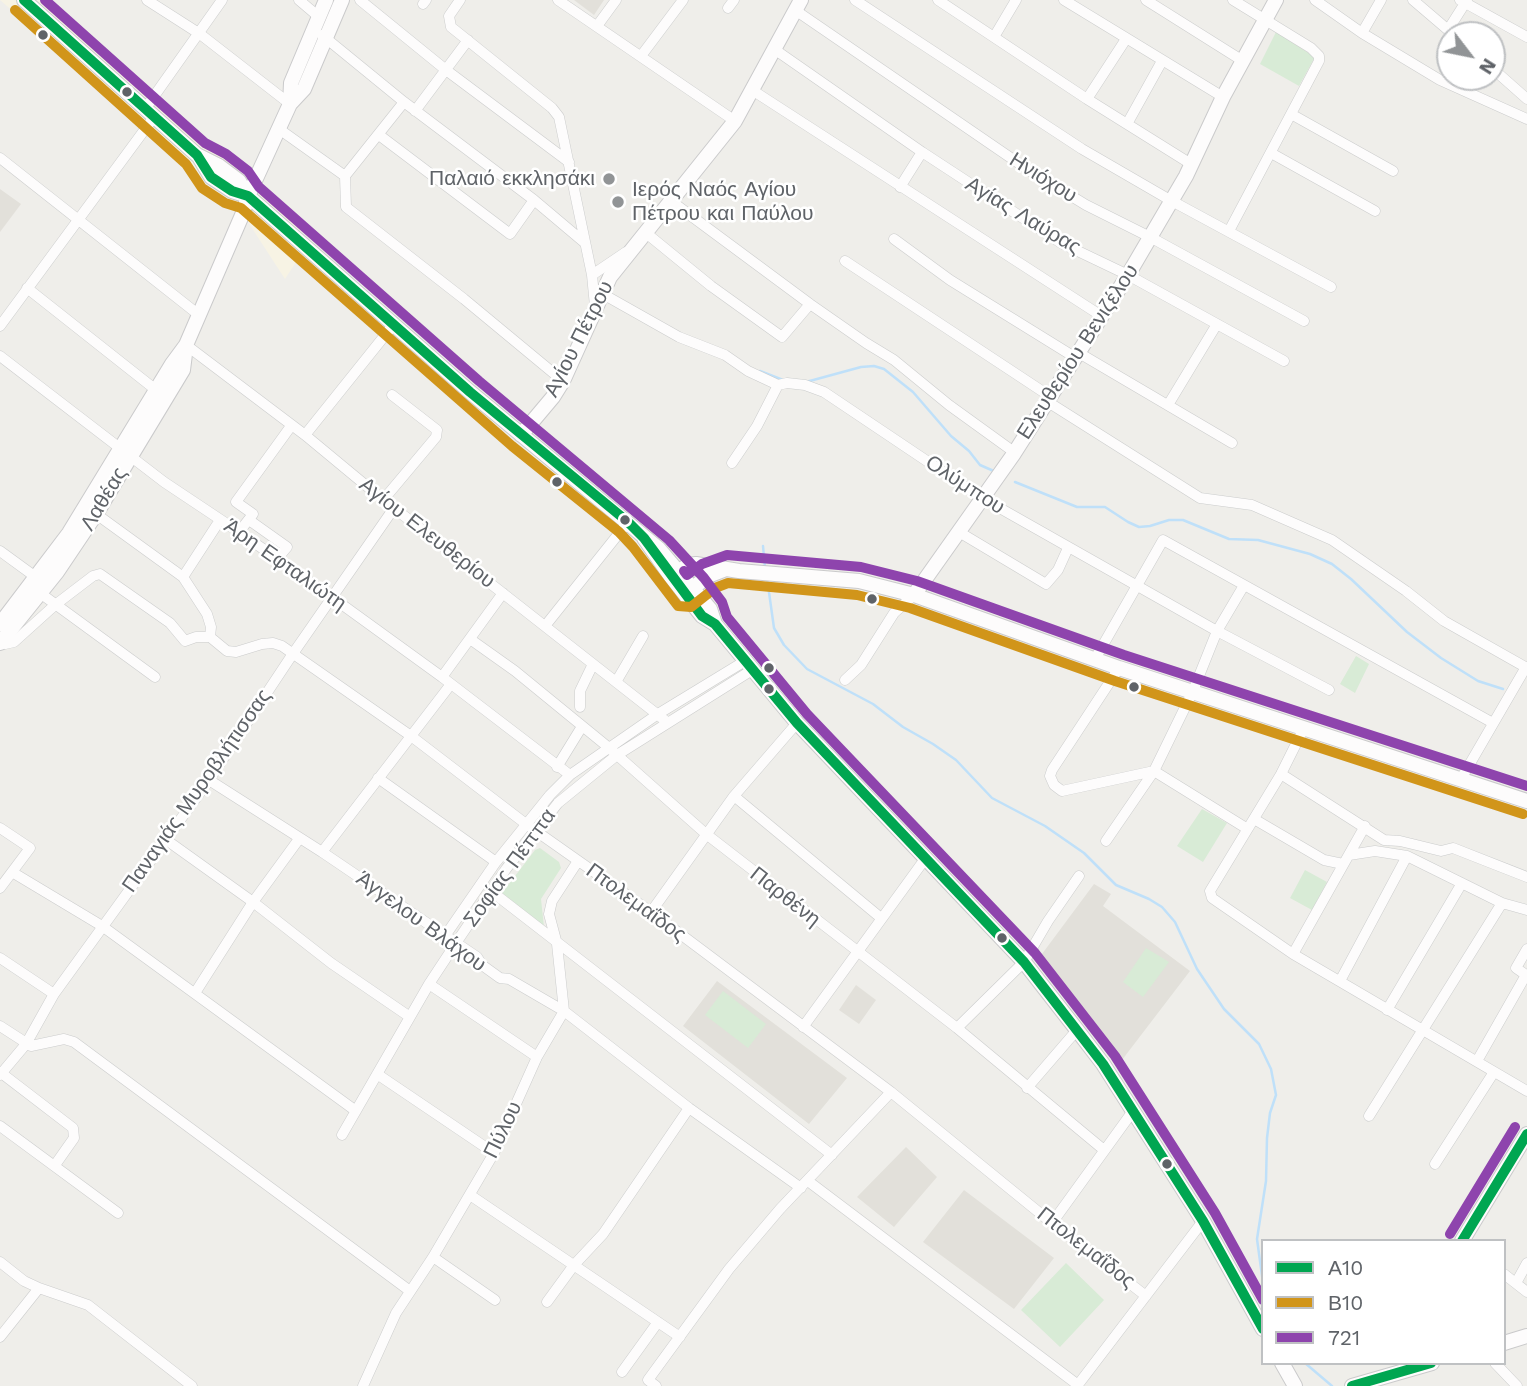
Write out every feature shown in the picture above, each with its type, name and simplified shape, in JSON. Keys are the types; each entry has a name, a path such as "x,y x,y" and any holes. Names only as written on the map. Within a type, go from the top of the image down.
{"main road":[{"path":"24,0 197,155 219,166 239,181 248,196 520,435 644,538 689,591 710,609 715,624 797,723 1024,962 1077,1030 1133,1111 1203,1222 1261,1325"},
{"path":"319,28 326,0"},
{"path":"319,28 342,0"},
{"name":"Ελευθερίου Βενιζέλου","path":"914,594 1014,452 1128,275 1191,164 1223,97 1276,0"},
{"name":"Αγίου Πέτρου","path":"520,435 553,397 563,381 610,277 735,121 798,5"},
{"name":"Λαθέας","path":"0,642 40,593 126,451 156,390 186,345 290,103 304,89 319,28"},
{"name":"Λαθέας","path":"126,451 183,370 186,345"},
{"name":"Λαθέας","path":"0,624 91,511"},
{"path":"675,574 696,564 859,581 914,594 1119,668 1527,801"},
{"path":"689,591 708,576 726,569"},
{"path":"1468,1238 1525,1140"},
{"path":"1506,1342 1527,1336"},
{"path":"1283,1365 1295,1386"},
{"path":"1383,1377 1390,1365"},
{"path":"1352,1386 1425,1365"}],"street":[{"path":"147,0 200,34 290,103"},
{"path":"0,326 150,113 222,0"},
{"path":"299,0 319,28 404,102 534,200 586,243"},
{"path":"360,0 446,70 569,162"},
{"path":"460,0 449,16 451,27 552,108 559,117 592,275 595,308 590,320"},
{"path":"558,0 735,121"},
{"path":"597,26 616,0"},
{"path":"641,56 683,0"},
{"path":"855,0 1082,149 1331,287"},
{"path":"938,0 1191,164"},
{"path":"994,37 1016,0"},
{"path":"1064,0 1223,97"},
{"path":"1146,0 1243,61"},
{"path":"1229,231 1292,114 1319,56 1311,48 1233,0"},
{"path":"1315,0 1362,33 1440,80 1527,119"},
{"path":"1362,33 1381,0"},
{"path":"1413,0 1437,21"},
{"path":"1456,21 1464,1 1527,37"},
{"name":"Ηνιόχου","path":"798,5 1027,169 1086,205 1304,321"},
{"path":"1087,99 1126,38"},
{"path":"415,111 467,40"},
{"name":"Αγίας Λαύρας","path":"774,49 922,152 1061,243 1128,275 1284,361"},
{"path":"1127,124 1162,61"},
{"path":"1506,80 1527,99"},
{"path":"752,90 1102,317"},
{"path":"404,102 345,176 346,207 563,381"},
{"path":"1292,114 1393,172"},
{"path":"279,129 345,176"},
{"path":"379,135 510,234 534,200"},
{"path":"900,187 922,152"},
{"path":"1270,153 1375,211"},
{"path":"0,158 200,315"},
{"path":"671,201 866,344 894,360 949,405 1014,452"},
{"path":"592,275 630,249 646,233 711,286 782,337 810,304"},
{"path":"894,239 950,280 1232,443"},
{"path":"845,261 1200,498 1252,505 1332,540 1444,621 1526,668 1461,779"},
{"path":"27,288 156,390"},
{"name":"Ολύμπου","path":"601,293 679,338 725,355 748,371 778,385 805,385 824,392 982,498 1217,631 1329,690"},
{"path":"305,435 394,324"},
{"path":"1168,405 1217,324"},
{"name":"Αγίου Ελευθερίου","path":"186,345 305,435 667,722"},
{"name":"Άρη Εφταλιώτη","path":"0,356 164,482 333,598 570,775"},
{"path":"732,463 757,426 778,385"},
{"path":"383,499 436,437 437,430 392,395"},
{"path":"239,532 253,514 236,502 291,426"},
{"name":"Παναγιάς Μυροβλήτισσας","path":"0,1073 26,1044 54,994 209,780 394,508"},
{"path":"91,511 183,577 207,614 211,628 210,637"},
{"path":"183,577 220,520"},
{"path":"249,520 287,547 277,559"},
{"path":"545,626 628,522"},
{"path":"959,532 1046,584 1058,570 1068,548"},
{"path":"1095,659 1163,540 1243,587 1493,723"},
{"path":"0,551 37,578"},
{"name":"Πτολεμαΐδος","path":"55,605 93,576 100,574 170,624 186,641 196,637 210,637 228,651 236,652 262,644 282,646 411,736 891,1092 1146,1296"},
{"path":"1105,841 1154,771 1193,691 1217,631 1243,587"},
{"path":"40,593 155,677"},
{"path":"322,852 411,736 470,639 503,593"},
{"name":"Ελευθερίου Βενιζέλου","path":"845,680 862,664 894,612 914,594"},
{"path":"0,642 14,642 55,605"},
{"path":"616,682 643,636"},
{"name":"Παρθένη","path":"470,639 515,671 581,728 608,747 706,834 957,1028 1104,1150"},
{"path":"580,707 580,691 593,664"},
{"name":"Σοφίας Πέππα","path":"342,1135 429,984 550,795 570,775 657,714 748,666"},
{"name":"Σοφίας Πέππα","path":"445,936 496,862 531,827 617,755 748,666"},
{"path":"1119,668 1052,769 1050,776 1054,785 1062,791 1154,771 1246,828"},
{"path":"651,912 734,796 797,723"},
{"path":"558,767 581,728"},
{"path":"1304,728 1281,774 1210,891 1212,898 1293,954 1527,1091"},
{"path":"1281,774 1384,840 1441,851 1453,848 1527,877"},
{"path":"378,778 496,862"},
{"name":"Άγγελου Βλάχου","path":"209,780 322,852 477,957 482,965 500,978 509,979 564,1010 689,1108 804,1184 1077,1386"},
{"path":"734,796 881,918"},
{"path":"1254,819 1324,860 1343,864"},
{"path":"1293,954 1365,826"},
{"path":"0,828 30,848 0,888"},
{"path":"165,839 410,1017"},
{"path":"195,993 253,902 299,839"},
{"path":"1349,855 1376,851 1407,856 1502,903 1527,909"},
{"path":"1340,981 1407,856"},
{"path":"803,1027 925,859"},
{"path":"564,1010 557,944 549,914 550,907 578,861"},
{"path":"12,872 102,926 356,1111"},
{"path":"957,1028 1024,962 1079,876"},
{"path":"1387,1010 1462,883"},
{"path":"491,891 832,1155"},
{"path":"1369,1116 1502,903"},
{"path":"1477,1061 1526,975 1516,968 1527,949"},
{"path":"0,958 54,994"},
{"path":"429,984 537,1057"},
{"name":"Πύλου","path":"363,1386 379,1347 410,1291 494,1153 537,1057 564,1010"},
{"path":"0,1026 31,1046 64,1039 74,1042 410,1291"},
{"path":"1027,1088 1077,1030"},
{"path":"1435,1164 1494,1072"},
{"path":"0,1073 73,1128 74,1138 55,1165"},
{"path":"377,1074 494,1153"},
{"path":"652,1383 680,1337 729,1269 891,1092"},
{"path":"547,1302 574,1265 603,1234 689,1108"},
{"path":"1052,1223 1133,1111"},
{"path":"0,1126 118,1213"},
{"path":"470,1195 680,1337"},
{"path":"1077,1386 1203,1222"},
{"path":"433,1257 495,1300"},
{"path":"0,1262 24,1281 88,1305 192,1386"},
{"path":"1516,1283 1527,1263"},
{"path":"1506,1276 1527,1292"},
{"path":"0,1337 39,1288"},
{"path":"622,1372 658,1322"},
{"path":"1497,1365 1517,1386"}],"shaded area":[{"path":"0,0 40,0 302,224 296,262 285,279 235,202"},
{"path":"574,0 604,0 594,15"},
{"path":"0,189 21,204 0,232"},
{"path":"1094,884 1111,894 1103,906 1190,971 1122,1060 1039,958"},
{"path":"717,981 847,1078 809,1124 683,1026"},
{"path":"856,985 876,1000 859,1024 839,1010"},
{"path":"906,1147 937,1177 894,1227 857,1197"},
{"path":"964,1190 1054,1258 1014,1309 923,1242"}],"green space":[{"path":"1276,32 1315,57 1299,86 1260,64"},
{"path":"1356,656 1369,664 1355,693 1340,684"},
{"path":"1202,809 1227,823 1203,862 1177,846"},
{"path":"540,848 559,862 561,868 541,899 544,927 502,893 535,850"},
{"path":"1305,870 1327,882 1312,910 1290,898"},
{"path":"1146,948 1169,962 1143,997 1123,982"},
{"path":"723,991 766,1024 748,1048 705,1015"},
{"path":"1066,1263 1104,1300 1060,1347 1021,1310"}],"waterway":[{"path":"806,382 861,367 874,366 884,369 913,392 980,465 996,472"},
{"path":"760,371 783,380"},
{"path":"1015,482 1077,507 1105,507 1139,527 1169,520 1183,520 1229,539 1258,540 1310,554 1332,564 1351,579 1407,632 1441,658 1478,681 1503,689"},
{"path":"763,546 765,568"},
{"path":"767,578 774,628 784,645 807,669 873,704 903,727 933,744 956,760 992,798 1045,826 1084,853 1116,885 1162,907 1175,922 1197,969 1224,1009 1259,1044 1271,1069 1276,1095 1270,1113 1266,1181 1257,1239 1261,1268"},
{"path":"1307,1365 1332,1386"}],"transit line":[{"name":"Α10","path":"24,0 197,155 211,177 232,191 248,196 470,392 644,538 702,616 715,624 797,723 1024,962 1103,1064 1203,1221 1261,1325"},
{"name":"721","path":"45,0 205,143 226,154 248,171 259,187 479,381 669,540 704,578 722,602 727,617 807,714 1035,953 1115,1056 1215,1213 1261,1296"},
{"name":"Β10","path":"15,10 186,164 202,188 225,203 241,208 512,446 619,532 678,606 691,607 715,588 728,583 857,595 910,608 1115,681 1523,814"},
{"name":"721","path":"684,571 687,575 702,564 727,555 861,567 917,581 1124,655 1527,786"},
{"name":"721","path":"1450,1234 1515,1127"},
{"name":"Α10","path":"1463,1239 1527,1134"},
{"name":"Α10","path":"1352,1386 1424,1365"}],"place":[{"name":"Παλαιό εκκλησάκι","path":"609,179"},
{"name":"Ιερός Ναός Αγίου Πέτρου και Παύλου","path":"618,202"}]}
